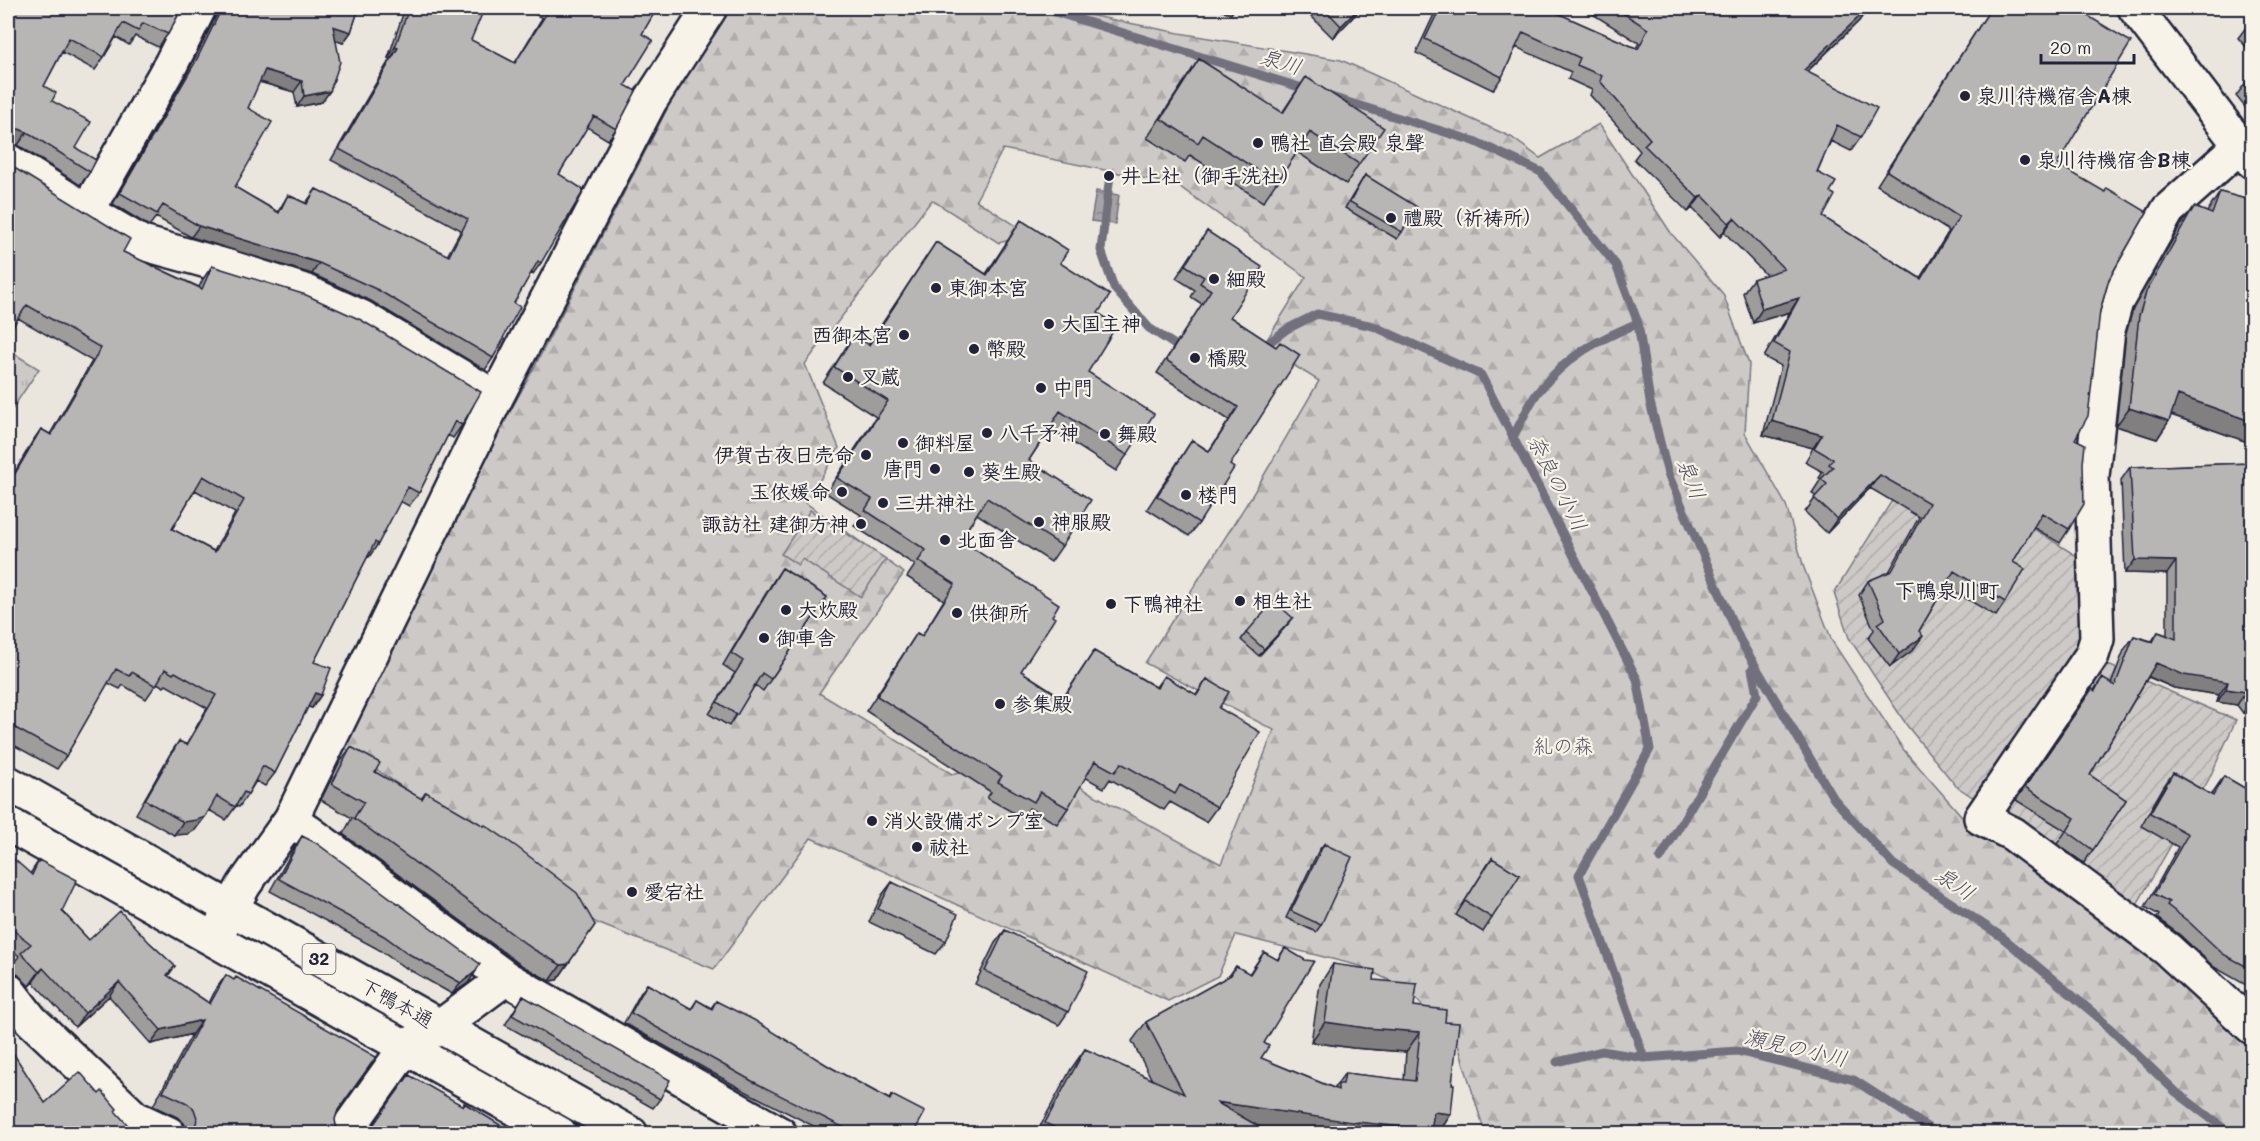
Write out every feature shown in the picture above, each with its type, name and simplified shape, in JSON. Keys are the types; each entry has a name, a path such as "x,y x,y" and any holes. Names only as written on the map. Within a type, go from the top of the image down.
{"street":[{"path":"87,211 171,64 199,8"},
{"path":"214,939 244,885 291,819 496,398 651,100 710,8"},
{"path":"2135,8 2246,154 2168,210 2116,302 2108,330 2092,476 2097,639 2092,655 1981,818 2013,834 2167,949 2253,1027"},
{"path":"8,161 142,243 293,287 361,317 496,398"},
{"name":"下鴨本通","path":"8,783 631,1134"},
{"path":"291,819 506,978 780,1134"},
{"name":"下鴨本通","path":"8,824 560,1134"},
{"path":"344,1134 406,1047 440,1027 506,978"},
{"path":"8,990 32,1020 135,1118 169,1134"}],"green space":[{"name":"糺の森","path":"719,8 1065,8 1179,33 1341,60 1511,137 1540,158 1599,124 1671,233 1723,294 1749,364 1745,433 1786,505 1804,568 1832,641 1903,749 1970,828 1987,836 2161,957 2252,1044 2252,1133 1485,1133 1458,1045 1407,989 1360,966 1236,935 1218,976 1168,1001 811,838 714,969 597,923 511,861 336,742 359,689 535,366","holes":["1003,149 1177,185 1306,277 1263,346 1319,381 1253,494 1145,663 1274,730 1221,864 1083,789 1052,754 976,767 952,774 819,693 904,573 806,503 839,448 805,364 932,200 999,243 1029,234 976,200"]},
{"path":"8,350 39,369 8,415"},
{"path":"1920,456 2089,564 2090,640 1980,802 1956,786 1908,727 1849,638 1834,593"},
{"path":"810,510 886,559 861,597 802,559 798,565 781,554"},
{"path":"2094,659 2236,720 2209,779 2132,913 2001,805"}],"water":[{"path":"1096,191 1119,195 1115,224 1091,221"}],"building":[{"path":"8,8 182,8 168,34 143,23 138,31 123,23 104,57 69,38 44,86 56,93 52,101 91,122 76,148 96,160 90,172 27,132 19,129 8,132"},
{"path":"222,8 359,8 351,32 333,26 340,62 330,91 304,96 302,81 265,70 248,108 272,122 235,187 279,213 288,195 307,204 316,189 449,256 468,219 339,149 398,48 395,47 409,8 462,8 482,14 471,40 515,63 550,8 657,8 642,34 653,40 625,85 636,91 616,129 594,116 559,174 584,190 541,263 538,261 514,303 520,307 493,358 378,290 319,263 199,226 163,205 157,214 120,193 196,61"},
{"path":"1324,8 1359,8 1341,26"},
{"path":"1440,8 1546,8 1638,49 1648,29 1615,8 1868,8 1804,70 1877,108 1861,137 1837,125 1817,172 1836,182 1830,192 1835,195 1823,217 1921,279 1959,217 1887,171 1991,8 2075,8 2131,42 2057,164 2105,192 2107,188 2147,212 2109,279 2100,311 2088,416 2075,439 2085,444 2084,504 2069,529 2042,513 2013,562 2025,569 2005,602 1954,571 1919,631 1923,636 1899,654 1878,624 1885,619 1868,581 1892,571 1929,503 1880,475 1837,519 1814,498 1827,484 1821,479 1833,467 1829,464 1833,459 1814,448 1822,435 1772,421 1790,352 1774,343 1799,298 1762,309 1753,279 1784,269 1734,218 1729,223 1702,195 1698,198 1644,145 1650,139 1600,81 1602,76 1577,65 1580,58 1523,32 1502,77 1425,39"},
{"name":"鴨社 直会殿 泉聲","path":"1199,59 1283,113 1306,77 1384,128 1359,164 1310,132 1277,183 1203,135 1198,143 1161,119"},
{"path":"8,164 130,239 123,252 202,289 212,266 306,295 361,320 481,392 462,425 455,421 419,493 408,487 378,544 375,542 314,662 331,668 321,695 315,693 275,773 263,766 248,794 244,792 235,807 217,796 205,817 183,822 145,800 179,741 187,745 216,695 175,672 173,674 165,669 156,686 132,672 129,676 116,669 66,756 8,724 8,484 41,429 51,435 101,348 27,305 11,328 8,326","holes":["203,476 244,500 215,552 172,529"]},
{"path":"1365,175 1417,207 1402,232 1350,202"},
{"path":"2220,192 2253,201 2253,422 2178,395 2169,421 2129,408 2139,316 2146,292 2194,207 2212,214"},
{"path":"1021,220 1068,250 1060,263 1110,295 1098,313 1117,325 1088,372 1154,414 1127,455 1060,411 1029,460 1091,500 1062,546 987,498 960,540 1059,604 1052,616 1055,618 1021,671 1063,699 1094,651 1157,688 1164,676 1197,695 1207,679 1229,692 1219,708 1260,732 1217,807 1180,785 1175,794 1121,763 1115,772 1095,761 1068,808 1040,792 1034,802 998,782 1002,776 877,696 917,633 922,636 955,584 918,561 926,550 865,510 872,499 837,478 888,401 834,367 854,335 869,345 936,242 987,275"},
{"path":"1207,231 1262,267 1230,317 1276,347 1280,342 1300,355 1230,465 1234,468 1199,523 1157,496 1192,440 1209,452 1238,407 1166,360 1211,290 1200,283 1204,277 1185,265"},
{"path":"2253,463 2253,700 2246,692 2226,689 2228,682 2184,675 2156,663 2090,775 2126,800 2093,850 2067,831 2075,818 2025,787 2092,689 2095,691 2102,678 2115,686 2134,636 2153,642 2158,632 2176,639 2176,561 2135,560 2130,467"},
{"path":"782,568 827,597 771,679 762,673 737,715 717,702 743,661 731,653"},
{"path":"1274,601 1293,618 1264,649 1246,633"},
{"path":"351,747 380,763 375,772 422,799 426,792 485,825 577,893 595,925 568,964 561,965 533,949 354,818 364,802 332,784"},
{"path":"2173,773 2213,796 2224,776 2253,793 2253,970 2223,954 2167,905 2169,902 2154,894 2188,834 2150,813"},
{"path":"302,836 316,843 480,964 476,971 461,983 409,954 384,936 279,879"},
{"path":"1324,844 1352,857 1321,925 1291,911"},
{"path":"1492,858 1520,875 1492,918 1465,901"},
{"path":"14,859 32,875 39,860 77,880 62,911 89,940 120,911 175,966 167,975 210,1004 226,975 234,980 236,977 376,1057 338,1110 335,1119 336,1127 342,1134 191,1134 195,1129 197,1118 194,1109 187,1103 163,1092 202,1020 161,1030 119,982 85,1013 43,968 39,972 21,953 31,944 8,926 8,866"},
{"path":"892,882 958,914 946,941 878,909"},
{"path":"1005,930 1088,971 1068,1012 985,971"},
{"path":"1285,948 1305,960 1314,961 1264,1043 1269,1046 1261,1058 1338,1090 1338,1084 1343,1084 1345,1073 1415,1081 1420,1032 1325,1022 1333,964 1375,970 1374,980 1417,984 1414,1006 1446,1010 1445,1022 1459,1023 1451,1114 1434,1112 1431,1130 1358,1123 1216,1102 1272,1134 1068,1134 1045,1123 1085,1049 1184,1094 1146,1022 1231,975 1236,966 1250,974 1264,952 1278,960"},
{"path":"647,984 692,1009 697,1000 712,1009 716,1001 754,1020 830,1067 890,1100 892,1095 925,1112 913,1134 856,1134 752,1081 631,1013"},
{"path":"523,996 670,1080 660,1099 512,1015"},
{"path":"8,1045 45,1103 80,1072 99,1094 102,1091 117,1109 115,1111 136,1134 8,1134"},
{"path":"409,1075 463,1106 464,1103 515,1134 366,1134"},
{"path":"757,1124 775,1134 752,1134"}],"waterway":[{"name":"泉川","path":"1042,8 1309,90"},
{"name":"泉川","path":"1331,97 1474,141 1541,172 1616,265 1638,323 1650,402 1668,474 1740,640 1834,799 1893,864 2002,937 2097,1016 2176,1092 2231,1134"},
{"path":"1110,175 1101,250 1114,288 1149,328 1175,345"},
{"name":"奈良の小川","path":"1259,350 1287,329 1317,314 1373,326 1481,375 1637,679 1650,749 1579,875 1644,1058 1737,1051 1854,1080 1938,1134"},
{"path":"1513,437 1534,397 1560,368 1583,350 1638,323"},
{"path":"1660,859 1757,695 1752,669"},
{"path":"1557,1062 1602,1051 1644,1058"}],"place":[{"name":"泉川待機宿舎A棟","path":"1965,96"},
{"name":"鴨社 直会殿 泉聲","path":"1258,143"},
{"name":"泉川待機宿舎B棟","path":"2025,160"},
{"name":"井上社（御手洗社）","path":"1109,176"},
{"name":"禮殿（祈祷所）","path":"1391,218"},
{"name":"細殿","path":"1214,279"},
{"name":"東御本宮","path":"936,288"},
{"name":"大国主神","path":"1049,324"},
{"name":"西御本宮","path":"904,335"},
{"name":"幣殿","path":"974,349"},
{"name":"橋殿","path":"1195,358"},
{"name":"叉蔵","path":"848,377"},
{"name":"中門","path":"1041,388"},
{"name":"八千矛神","path":"987,433"},
{"name":"舞殿","path":"1105,434"},
{"name":"御料屋","path":"903,443"},
{"name":"伊賀古夜日売命","path":"866,455"},
{"name":"唐門","path":"935,469"},
{"name":"葵生殿","path":"969,472"},
{"name":"玉依媛命","path":"842,492"},
{"name":"楼門","path":"1186,495"},
{"name":"三井神社","path":"883,503"},
{"name":"神服殿","path":"1039,522"},
{"name":"諏訪社 建御方神","path":"861,524"},
{"name":"北面舎","path":"945,540"},
{"name":"相生社","path":"1240,601"},
{"name":"下鴨神社","path":"1111,604"},
{"name":"大炊殿","path":"786,610"},
{"name":"供御所","path":"957,613"},
{"name":"御車舎","path":"764,638"},
{"name":"参集殿","path":"1000,704"},
{"name":"消火設備ポンプ室","path":"872,821"},
{"name":"祓社","path":"917,847"},
{"name":"愛宕社","path":"632,892"}],"district":[{"name":"下鴨泉川町","path":"1947,591"}],"water label":[{"name":"瀬見の小川","path":"1796,1048"}]}
